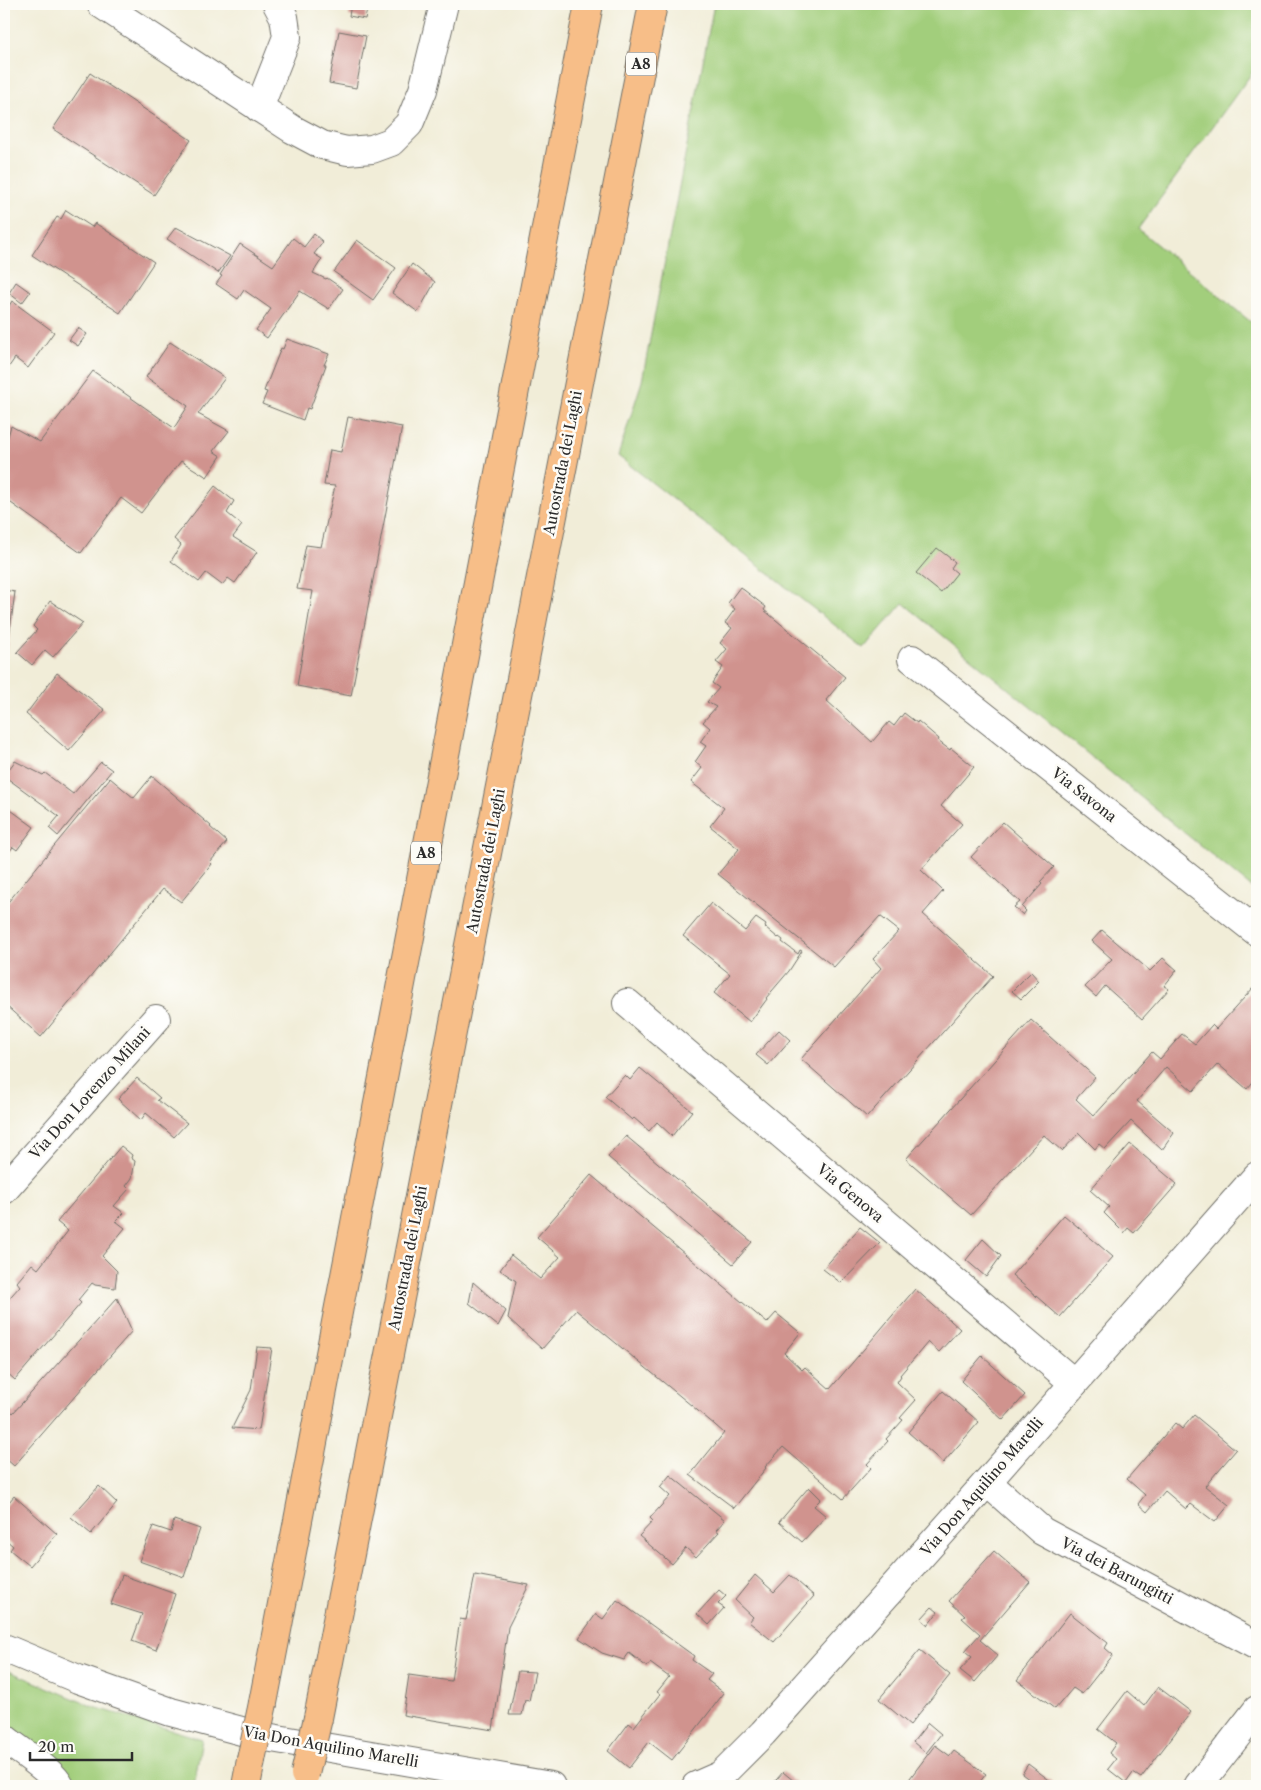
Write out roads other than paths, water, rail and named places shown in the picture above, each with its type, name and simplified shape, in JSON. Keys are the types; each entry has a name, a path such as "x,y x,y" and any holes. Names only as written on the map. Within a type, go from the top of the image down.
{"highway":[{"name":"A8","path":"248,1773 589,4"},
{"name":"Autostrada dei Laghi","path":"304,1780 318,1718 653,4"},
{"path":"630,124 668,4"}],"street":[{"path":"101,4 292,129 322,145 347,151 372,149 391,142 408,124 423,90 444,4"},
{"path":"259,108 287,37 284,17 277,4"},
{"name":"Via Savona","path":"912,659 1257,932"},
{"name":"Via Genova","path":"627,1003 1074,1383"},
{"name":"Via Don Lorenzo Milani","path":"4,1190 156,1019"},
{"name":"Via Don Aquilino Marelli","path":"696,1786 721,1775 742,1756 988,1482 1257,1176"},
{"name":"Via dei Barungitti","path":"988,1482 1042,1530 1257,1646"},
{"name":"Via Don Aquilino Marelli","path":"4,1648 78,1679 162,1708 260,1736 551,1786"},
{"path":"1198,1786 1257,1710"},
{"path":"4,1738 50,1774 60,1786"}]}
